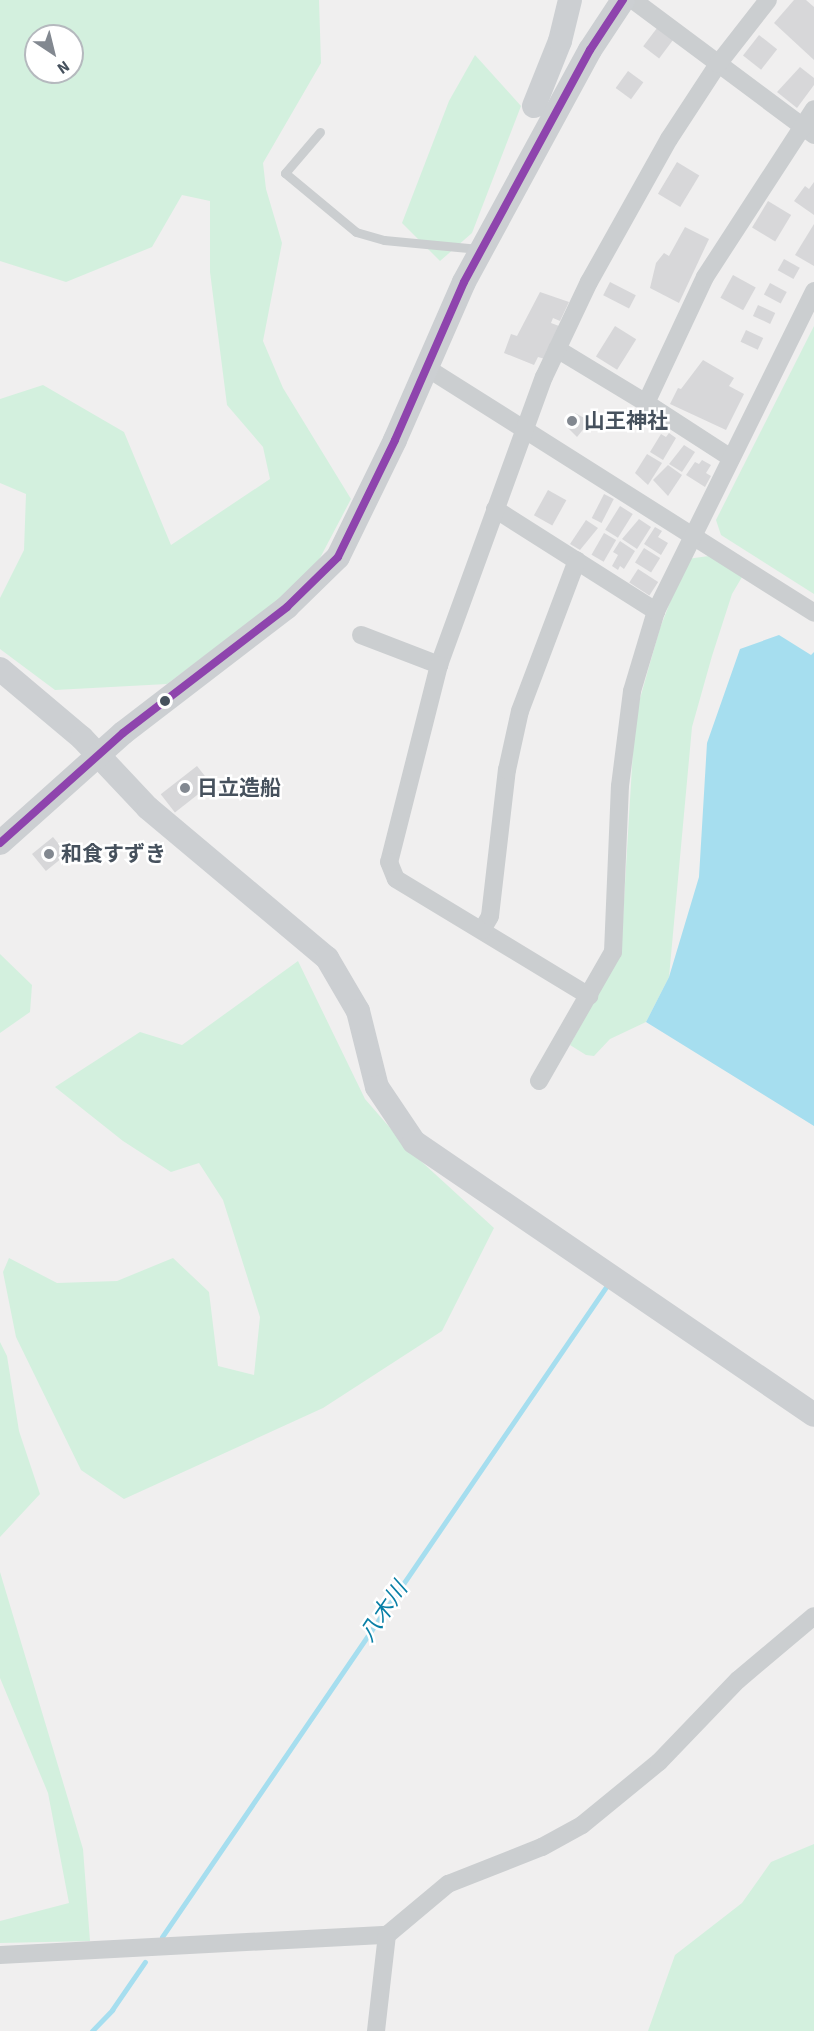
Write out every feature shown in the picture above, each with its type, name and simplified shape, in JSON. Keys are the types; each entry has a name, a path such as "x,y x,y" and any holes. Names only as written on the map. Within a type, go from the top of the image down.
{"street":[{"path":"534,106 560,41 570,0"},
{"path":"0,843 100,754 327,572 347,539 481,249 522,180 590,50 623,0"},
{"path":"633,0 807,130"},
{"path":"589,996 396,879 389,862 440,665 524,430 557,349 621,219 718,64 768,0"},
{"path":"646,403 705,277 807,130 814,109"},
{"path":"539,1081 613,952 620,786 632,691 656,611 814,291"},
{"path":"557,349 731,458"},
{"path":"427,368 814,613"},
{"path":"495,509 656,611"},
{"path":"482,930 490,916 507,770 520,711 577,560"},
{"path":"362,635 440,665"},
{"path":"0,669 100,754 148,808 327,958 358,1011 377,1087 414,1142 814,1415"},
{"path":"0,1954 387,1935 448,1884 542,1847 582,1825 659,1762 738,1680 814,1616"},
{"path":"376,2031 387,1935"}],"lane":[{"path":"320,132 285,173 356,232 384,240 481,249"}],"green space":[{"path":"0,0 319,0 321,63 263,163 266,189 282,243 263,341 283,388 351,499 310,577 167,684 55,690 0,649 0,598 24,550 26,494 0,483 0,399 43,385 124,432 171,545 270,479 263,447 227,405 210,272 210,201 182,195 152,247 66,282 0,261"},
{"path":"475,55 521,106 472,233 440,261 402,223 449,101"},
{"path":"814,326 814,594 721,535 716,520"},
{"path":"709,556 742,577 732,594 692,727 669,977 646,1022 610,1039 594,1056 586,1055 570,1045 621,951 635,716 660,628 687,559"},
{"path":"0,954 32,985 30,1012 0,1033"},
{"path":"298,961 365,1099 411,1152 494,1228 442,1331 323,1408 124,1499 81,1470 16,1337 3,1272 9,1258 57,1283 117,1281 173,1258 209,1292 218,1366 254,1375 260,1317 223,1200 199,1163 171,1172 123,1141 55,1087 140,1032 182,1045"},
{"path":"0,1342 7,1356 19,1431 40,1494 0,1537"},
{"path":"0,1572 83,1849 90,1941 0,1943 0,1921 69,1903 48,1793 0,1678"},
{"path":"814,1844 814,2031 648,2031 675,1955 742,1903 771,1862"}],"water":[{"path":"779,635 811,655 814,652 814,1126 646,1022 669,977 699,877 707,743 740,649"}],"building":[{"path":"794,0 806,0 814,7 814,60 774,23"},
{"path":"657,28 673,40 659,58 643,46"},
{"path":"759,35 777,49 761,70 743,55"},
{"path":"800,67 814,78 814,85 797,108 777,92"},
{"path":"628,71 643,82 631,99 616,88"},
{"path":"677,162 699,175 680,207 658,194"},
{"path":"814,182 814,215 794,201 805,186 809,189"},
{"path":"768,201 791,215 775,241 752,228"},
{"path":"814,224 814,266 795,255"},
{"path":"685,227 709,239 679,303 650,288 656,263 664,253 669,256"},
{"path":"784,259 800,268 793,279 778,270"},
{"path":"733,275 756,288 743,310 720,298"},
{"path":"610,282 636,295 629,309 603,295"},
{"path":"770,283 787,292 781,303 764,294"},
{"path":"540,292 569,302 560,321 553,318 551,323 559,326 545,359 538,357 534,365 504,353 511,334 517,336"},
{"path":"758,305 775,313 770,324 753,316"},
{"path":"615,326 636,339 617,370 596,357"},
{"path":"746,330 763,338 758,350 741,342"},
{"path":"703,360 734,378 729,386 744,394 726,430 670,404 678,388 681,389"},
{"path":"575,413 590,421 577,437 568,428"},
{"path":"669,433 676,438 663,460 650,452 661,434 666,437"},
{"path":"684,445 695,452 682,472 669,464"},
{"path":"647,454 662,463 648,485 635,473"},
{"path":"702,460 711,465 706,473 711,476 705,487 686,475 695,462 699,464"},
{"path":"668,465 682,475 668,496 653,480"},
{"path":"548,490 566,500 552,526 534,515"},
{"path":"604,494 614,499 602,523 592,518"},
{"path":"620,506 633,514 618,538 605,530"},
{"path":"639,519 651,527 637,549 622,539"},
{"path":"586,520 598,528 580,550 570,544"},
{"path":"655,527 662,531 658,537 668,543 661,555 644,544"},
{"path":"604,533 616,540 604,562 592,555"},
{"path":"620,541 635,551 624,569 620,566 618,570 612,566 618,555 613,552"},
{"path":"644,548 660,558 651,572 635,562"},
{"path":"638,569 658,582 649,595 629,582"},
{"name":"日立造船","path":"197,766 211,784 175,812 161,794"},
{"name":"和食すずき","path":"53,837 67,854 46,871 32,854"}],"waterway":[{"name":"八木川","path":"162,1937 606,1287"},
{"name":"八木川","path":"92,2031 112,2010 145,1962"}],"transit line":[{"path":"0,843 123,733 287,607 338,557 395,440 464,282 590,50 623,0"}],"place":[{"name":"山王神社","path":"572,421"},
{"name":"日立造船","path":"185,788"},
{"name":"和食すずき","path":"49,854"}]}
